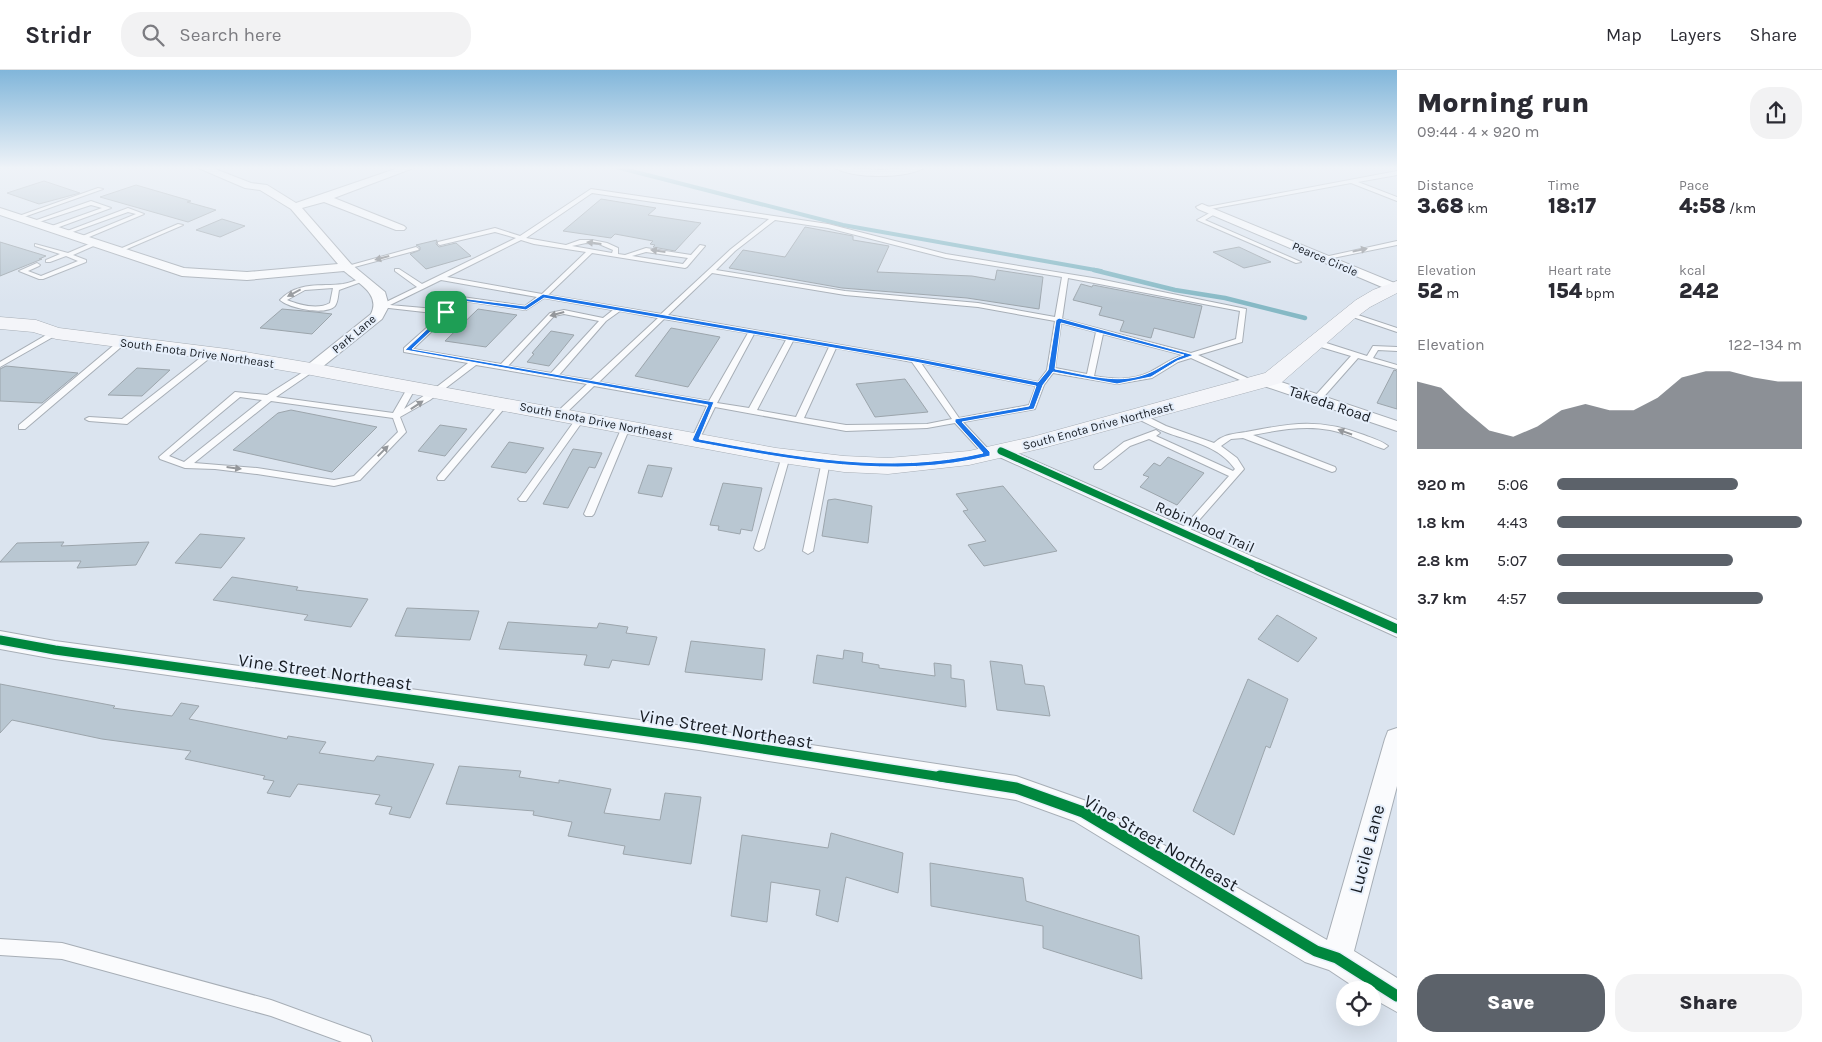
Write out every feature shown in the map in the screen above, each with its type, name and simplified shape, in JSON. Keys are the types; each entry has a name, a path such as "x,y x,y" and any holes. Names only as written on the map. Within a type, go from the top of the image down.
{"main road":[{"name":"South Enota Drive Northeast","path":"56,333 212,353 311,369 786,456 896,466 969,458 1138,416 1273,378 1293,364 1349,314 1373,296 1395,287"},
{"path":"0,323 36,326 56,333"},
{"path":"0,334 56,333"}],"street":[{"path":"4,212 182,272 226,276 274,275 347,267"},
{"name":"Park Lane","path":"300,212 347,267 380,295 382,306 377,316 311,369"},
{"path":"360,212 400,228"},
{"name":"Pearce Circle","path":"1215,212 1395,287"},
{"name":"Takeda Road","path":"1258,382 1317,399 1397,426"},
{"name":"Robinhood Trail","path":"994,452 1397,628"},
{"name":"Vine Street Northeast","path":"0,640 55,650 699,739 1016,788 1083,812 1316,951 1336,958 1397,996"},
{"name":"Lucile Lane","path":"1336,958 1397,739"}],"lane":[{"path":"19,217 32,212"},
{"path":"34,222 63,212"},
{"path":"51,228 96,212"},
{"path":"65,233 122,212"},
{"path":"82,238 141,214 136,212"},
{"path":"382,306 532,233 561,212"},
{"path":"736,212 828,226 946,256 1065,275 1244,310 1239,340 1175,360 1148,376 1117,382 1051,370"},
{"path":"1205,212 1200,220 1298,262"},
{"path":"560,414 733,250 774,218"},
{"path":"118,251 180,225"},
{"path":"440,243 495,230 520,238 566,247 685,266 702,246"},
{"path":"1323,258 1397,242"},
{"path":"48,261 96,243"},
{"path":"566,247 573,243 600,243 610,245 616,249 615,254"},
{"path":"36,244 84,261 41,278 22,271 37,265"},
{"path":"347,267 416,249"},
{"path":"624,256 646,250 693,256"},
{"path":"591,251 543,296 526,308 462,299 446,312 408,350 846,428 927,426 1032,407 1040,384 1051,370 1065,275"},
{"path":"397,270 422,287"},
{"path":"712,271 845,293 978,305 1059,320 1191,355 1258,382"},
{"path":"440,278 915,360 1040,384"},
{"path":"341,286 311,286 290,294 283,300 314,308 329,306 333,302 336,289 362,280"},
{"path":"382,306 446,312"},
{"path":"554,375 604,320 618,309"},
{"path":"504,366 552,314 564,312 604,320"},
{"path":"1349,314 1397,330"},
{"path":"1090,377 1100,331"},
{"path":"695,440 712,404 752,332"},
{"path":"0,365 56,333"},
{"path":"752,411 790,339"},
{"path":"22,427 123,342"},
{"path":"1317,343 1397,367"},
{"path":"798,420 833,346"},
{"path":"1368,358 1376,348 1397,348"},
{"path":"89,419 124,422 212,353"},
{"path":"1317,399 1356,355"},
{"path":"915,360 957,421 994,452"},
{"path":"412,387 396,416 402,432 357,478 344,482 334,483 215,466 185,465 163,457 238,394 396,416 437,392 476,361"},
{"path":"185,465 269,398 311,369"},
{"path":"441,478 504,404"},
{"path":"1138,416 1163,428 1215,447 1234,458 1240,469 1183,533"},
{"path":"523,499 581,418"},
{"path":"1215,447 1222,438 1231,435 1244,435 1269,428 1305,426 1335,429 1384,446"},
{"path":"589,514 626,427"},
{"path":"1098,467 1127,444 1150,436 1163,428"},
{"path":"1244,435 1332,469"},
{"path":"1150,436 1235,475"},
{"path":"759,548 786,456"},
{"path":"808,551 826,461"},
{"path":"0,946 62,951 270,1008 364,1042"}],"building":[{"path":"154,212 210,212 188,222"},
{"path":"585,212 651,212 648,215 701,223 675,251 653,247 655,245 650,244 653,241 615,234 611,238 563,231"},
{"path":"222,219 245,226 220,237 196,230"},
{"path":"805,227 853,236 853,240 889,246 877,272 972,276 995,280 997,270 1043,277 1039,309 967,298 842,288 729,268 743,250 785,257"},
{"path":"437,240 436,244 439,247 456,243 471,256 426,269 410,254 420,250 420,247 416,245"},
{"path":"0,242 46,256 0,276"},
{"path":"1239,247 1271,262 1244,268 1213,252"},
{"path":"1081,284 1202,306 1194,338 1154,328 1151,338 1120,331 1124,321 1099,315 1102,307 1073,300"},
{"path":"282,309 332,314 312,334 260,328"},
{"path":"478,309 517,315 486,347 445,341"},
{"path":"671,328 720,337 688,387 635,376"},
{"path":"551,331 574,335 549,366 527,362 534,354 532,353"},
{"path":"6,366 78,373 42,403 0,401 0,369"},
{"path":"137,368 170,370 142,396 108,395"},
{"path":"1394,370 1397,371 1397,409 1377,403"},
{"path":"905,379 928,412 875,417 856,384"},
{"path":"291,410 377,427 332,472 233,450 278,413"},
{"path":"440,425 467,429 445,456 418,451"},
{"path":"509,442 544,448 526,473 491,467"},
{"path":"573,449 602,453 595,468 589,467 568,508 543,504"},
{"path":"1168,457 1204,473 1177,505 1140,487 1149,477 1143,475 1154,463 1160,466"},
{"path":"648,465 672,468 662,497 638,493"},
{"path":"723,483 762,488 752,531 741,529 740,534 718,530 719,526 710,525"},
{"path":"1003,486 1057,551 984,566 968,545 986,541 963,511 968,510 956,494"},
{"path":"835,499 872,506 868,543 822,536 828,500"},
{"path":"200,534 245,538 221,568 175,563"},
{"path":"64,542 61,546 149,542 136,565 77,568 81,561 0,562 17,543"},
{"path":"232,577 298,587 296,590 368,599 351,627 304,620 308,615 213,600"},
{"path":"407,608 479,611 470,640 395,636"},
{"path":"1277,615 1317,638 1298,662 1258,639"},
{"path":"508,622 597,628 599,623 628,627 626,633 657,637 649,665 612,660 609,668 584,665 587,655 499,649"},
{"path":"691,641 765,649 762,680 685,672"},
{"path":"844,650 863,653 862,662 879,665 879,668 935,676 934,663 951,665 951,678 964,680 966,707 813,683 817,655 843,659"},
{"path":"990,661 1022,665 1025,684 1044,686 1050,716 997,710"},
{"path":"1248,679 1288,699 1270,748 1266,746 1234,835 1193,811"},
{"path":"0,684 115,706 113,708 172,716 181,703 199,706 189,719 287,739 288,736 326,742 319,753 374,761 377,756 434,764 410,818 389,814 392,807 375,804 380,795 298,784 290,797 267,793 274,781 263,779 265,776 185,759 191,751 102,739 12,720 0,733"},
{"path":"459,766 521,771 519,777 559,783 559,780 611,789 604,813 660,820 665,793 701,797 691,864 623,854 625,846 568,836 572,822 533,815 534,811 446,804"},
{"path":"831,833 903,853 898,893 846,877 838,922 816,915 820,890 771,882 767,922 731,916 742,835 828,848"},
{"path":"930,863 1023,878 1026,901 1139,936 1142,979 1043,948 1043,926 931,906"}],"waterway":[{"path":"794,212 843,225 1101,271"},
{"path":"1094,270 1175,290 1225,298 1305,318"}],"cycle path":[{"path":"1001,451 1397,629"},
{"path":"0,640 55,650 699,739 1016,788 1083,812 1316,951 1337,958 1397,996"}],"route":[{"path":"446,312 408,350 712,404 695,440 776,455 844,464 913,465 988,454 957,421 1032,407 1040,384 1051,370 1117,382 1148,376 1175,360 1191,355 1059,320 1051,370 1040,384 915,360 543,296 526,308 462,299 446,312"}]}
